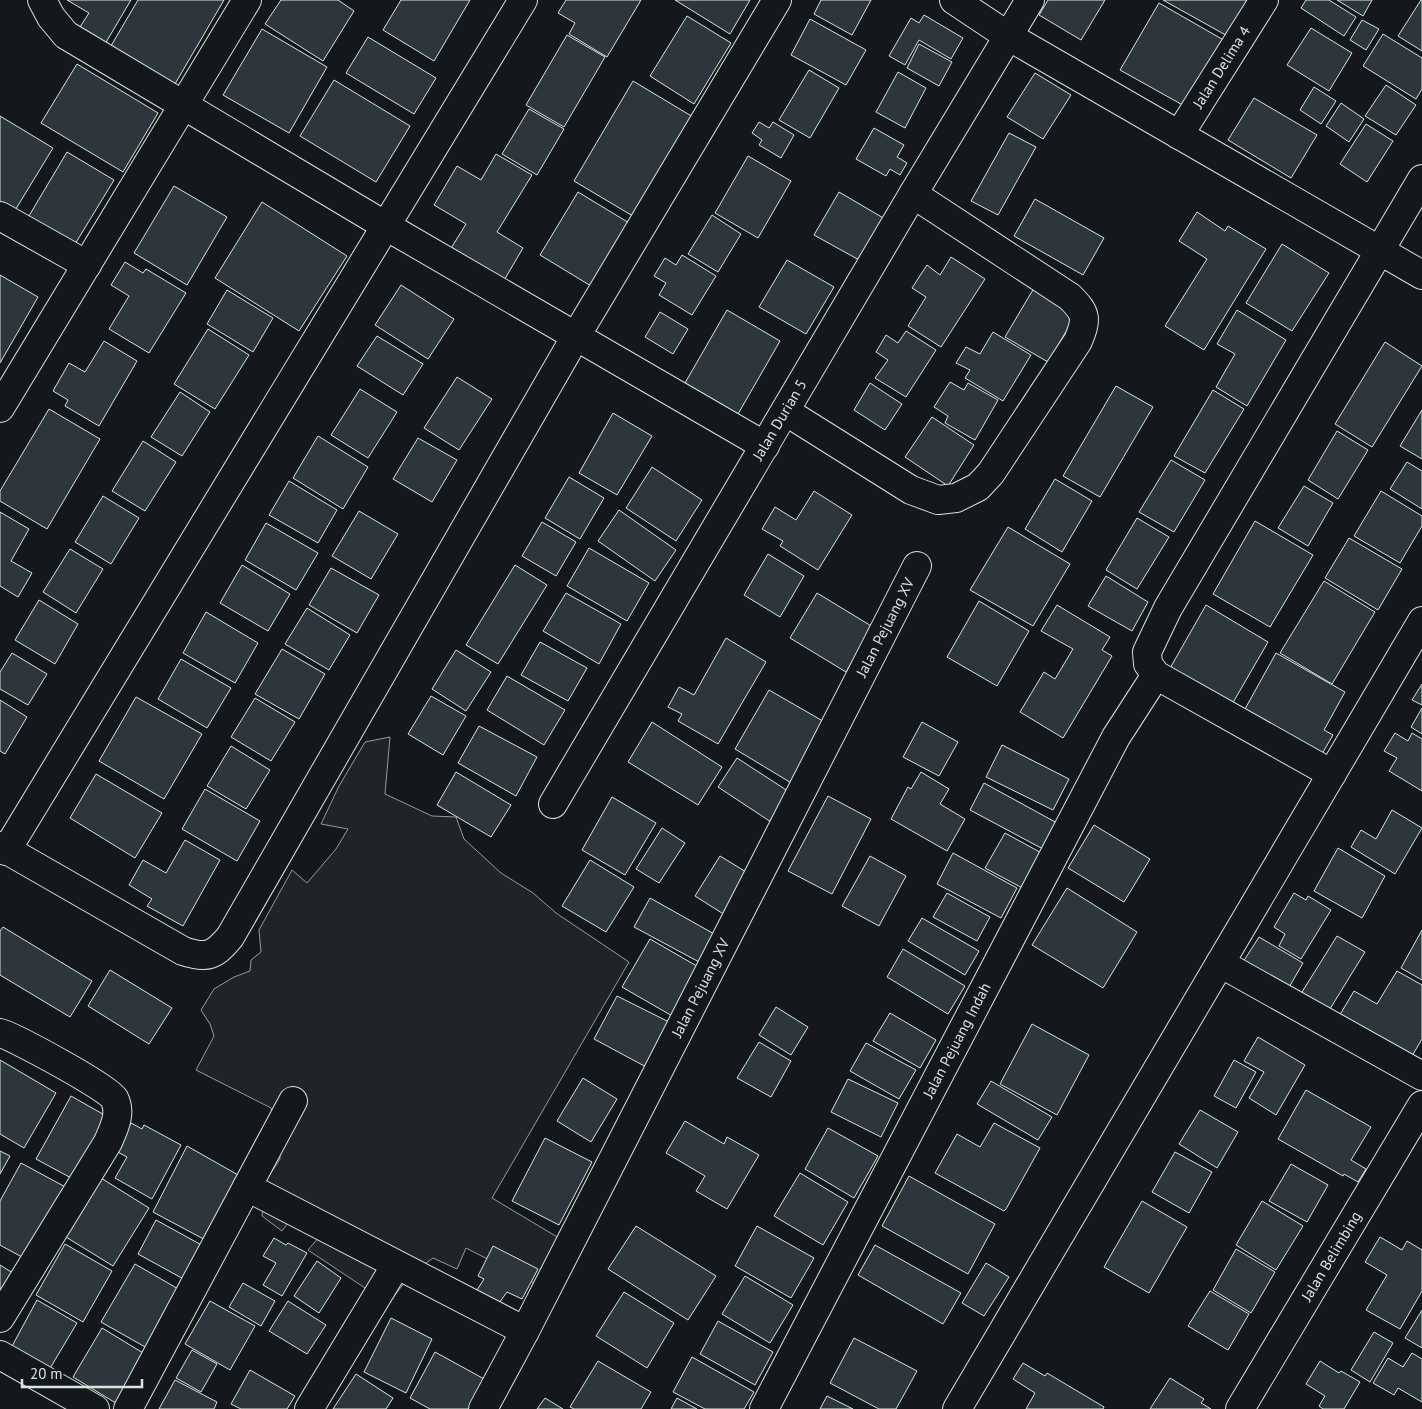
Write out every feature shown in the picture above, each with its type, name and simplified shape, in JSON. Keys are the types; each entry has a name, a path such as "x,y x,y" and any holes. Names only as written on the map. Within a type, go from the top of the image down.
{"street":[{"path":"42,0 51,17 66,35 386,226 765,446"},
{"path":"0,408 247,0"},
{"path":"523,0 3,848 183,951 207,956 218,951 230,937 576,336 776,0"},
{"path":"954,0 1008,36 1422,275"},
{"name":"Jalan Durian 5","path":"553,804 913,194 1030,0"},
{"name":"Jalan Delima 4","path":"1179,135 1264,0"},
{"path":"1332,774 1156,675 1148,664 1147,652 1168,608 1422,179"},
{"path":"785,411 911,490 938,500 956,498 978,487 992,473 1078,342 1084,326 1083,310 1070,297 913,194"},
{"path":"0,216 87,265"},
{"name":"Jalan Pejuang XV","path":"482,1409 526,1331 917,566"},
{"path":"957,1409 1422,621"},
{"name":"Jalan Pejuang Indah","path":"764,1409 1116,737 1156,675"},
{"path":"1220,963 1422,1076"},
{"path":"0,1033 9,1035 113,1095 118,1109 108,1142 0,1318"},
{"path":"128,1409 293,1101"},
{"name":"Jalan Belimbing","path":"1240,1409 1422,1105"},
{"path":"247,1187 526,1331"},
{"path":"309,1409 396,1265"},
{"path":"0,1355 95,1409"}],"shaded area":[{"path":"390,737 385,794 432,816 456,817 464,839 501,873 533,893 556,913 629,962 492,1198 569,1244 544,1288 466,1248 457,1269 433,1258 408,1279 389,1304 308,1250 326,1229 294,1215 282,1231 262,1216 267,1179 280,1159 279,1132 271,1108 196,1070 214,1036 210,1024 201,1010 214,989 234,977 250,971 251,960 261,952 259,930 292,870 307,883 336,849 348,829 321,824 339,786 365,742"}],"building":[{"path":"67,0 131,0 102,49 76,33 89,13"},
{"path":"138,0 224,0 172,89 108,51"},
{"path":"281,0 338,0 354,11 323,61 265,24"},
{"path":"401,0 470,0 434,61 383,30"},
{"path":"566,0 641,0 607,57 569,34 575,23 558,13"},
{"path":"675,0 750,0 730,34"},
{"path":"821,0 871,0 852,35 814,14"},
{"path":"1048,0 1105,0 1081,40 1039,15"},
{"path":"1163,0 1252,0 1231,38"},
{"path":"1306,0 1329,0 1356,17 1344,36 1301,8"},
{"path":"1337,0 1372,0 1363,16"},
{"path":"1422,0 1422,51 1398,36"},
{"path":"1159,3 1227,42 1188,108 1120,70"},
{"path":"924,15 963,38 951,59 919,40 905,65 889,56 911,18 919,23"},
{"path":"687,16 731,43 694,104 650,76"},
{"path":"810,19 866,50 846,85 791,55"},
{"path":"1362,20 1379,29 1366,50 1350,40"},
{"path":"1311,28 1352,53 1329,91 1287,65"},
{"path":"262,29 327,67 289,133 223,95"},
{"path":"1383,34 1422,58 1422,89 1416,99 1363,66"},
{"path":"567,35 605,57 564,127 526,105"},
{"path":"368,37 436,78 414,114 346,73"},
{"path":"919,44 952,62 939,86 907,68"},
{"path":"77,64 158,113 123,172 41,123"},
{"path":"809,70 839,88 810,138 779,120"},
{"path":"898,72 926,88 905,128 876,112"},
{"path":"1035,73 1071,95 1043,139 1007,117"},
{"path":"334,80 410,126 376,182 300,136"},
{"path":"633,81 703,123 643,222 574,181"},
{"path":"1386,85 1416,105 1396,135 1365,116"},
{"path":"1314,87 1336,101 1321,124 1300,110"},
{"path":"1254,98 1317,135 1291,178 1228,140"},
{"path":"1341,103 1364,119 1349,142 1326,126"},
{"path":"529,109 564,129 537,175 502,154"},
{"path":"0,116 53,148 14,212 0,203"},
{"path":"759,122 769,128 773,122 794,135 781,158 759,145 762,140 752,133"},
{"path":"1366,124 1393,141 1367,182 1340,164"},
{"path":"874,128 904,145 897,157 907,163 900,175 890,169 886,176 856,159"},
{"path":"1009,133 1036,147 998,215 971,201"},
{"path":"67,152 114,180 69,254 23,226"},
{"path":"496,154 532,175 497,232 523,248 503,282 450,250 466,224 434,205 457,166 481,180"},
{"path":"748,156 791,181 758,238 715,213"},
{"path":"174,186 227,217 187,285 134,253"},
{"path":"578,192 639,229 601,292 540,255"},
{"path":"839,192 885,219 861,261 814,235"},
{"path":"1035,199 1104,238 1083,275 1014,236"},
{"path":"262,202 347,256 299,331 215,278"},
{"path":"1197,212 1225,231 1228,226 1266,249 1204,350 1165,326 1207,259 1179,241"},
{"path":"712,215 741,234 718,272 688,254"},
{"path":"1282,244 1329,273 1292,331 1246,303"},
{"path":"682,255 716,276 692,315 659,295 666,283 654,276 665,258 676,265"},
{"path":"951,257 985,279 941,347 908,326 926,297 912,288 927,265 940,275"},
{"path":"787,260 834,287 806,334 759,307"},
{"path":"125,262 143,273 146,269 186,293 149,353 109,329 129,296 111,285"},
{"path":"0,275 38,297 0,363"},
{"path":"401,285 454,319 428,359 375,325"},
{"path":"1034,288 1077,313 1048,362 1005,337"},
{"path":"227,290 273,318 253,352 207,324"},
{"path":"727,310 780,341 738,414 685,383"},
{"path":"1237,310 1286,340 1247,406 1216,387 1235,354 1217,344"},
{"path":"660,312 688,329 673,354 645,337"},
{"path":"208,329 249,355 215,409 174,384"},
{"path":"906,331 936,350 906,397 875,378 888,360 876,352 886,335 898,343"},
{"path":"993,332 1031,355 1003,401 965,378 970,370 956,363 966,347 980,354"},
{"path":"377,336 423,364 403,395 357,366"},
{"path":"104,341 137,361 99,426 65,406 68,400 53,391 69,363 85,372"},
{"path":"1385,342 1422,366 1372,447 1335,424"},
{"path":"457,377 492,399 459,450 424,428"},
{"path":"950,382 964,390 968,383 998,400 975,440 945,423 948,416 934,407"},
{"path":"870,383 902,404 885,430 854,410"},
{"path":"1116,386 1153,407 1100,497 1063,476"},
{"path":"360,389 397,412 368,458 331,435"},
{"path":"1213,390 1244,409 1205,473 1174,456"},
{"path":"180,392 210,412 182,456 151,437"},
{"path":"49,409 100,439 47,529 0,501 0,491"},
{"path":"1422,410 1422,459 1400,446"},
{"path":"613,413 652,436 617,495 579,473"},
{"path":"932,417 974,445 948,486 905,457"},
{"path":"1337,431 1368,450 1338,499 1308,480"},
{"path":"318,436 368,467 343,509 293,478"},
{"path":"418,438 457,460 432,502 393,479"},
{"path":"143,441 176,462 145,511 112,491"},
{"path":"1171,460 1205,480 1174,532 1139,512"},
{"path":"1407,462 1422,471 1422,509 1390,489"},
{"path":"652,467 702,500 676,541 626,508"},
{"path":"569,477 604,498 580,539 545,518"},
{"path":"1055,479 1092,501 1062,552 1025,529"},
{"path":"289,481 337,510 318,543 269,515"},
{"path":"1304,486 1333,503 1308,546 1278,528"},
{"path":"814,491 852,515 818,570 780,546 783,541 762,529 775,507 796,520"},
{"path":"1381,491 1422,516 1422,526 1400,563 1354,536"},
{"path":"103,496 139,518 111,564 75,542"},
{"path":"619,510 676,550 655,581 598,541"},
{"path":"359,511 398,534 371,579 332,556"},
{"path":"0,512 29,529 11,561 32,573 18,597 0,586"},
{"path":"1137,518 1169,537 1137,589 1106,570"},
{"path":"1255,521 1313,555 1270,627 1213,594"},
{"path":"542,522 576,542 556,576 522,556"},
{"path":"266,523 318,553 296,590 245,560"},
{"path":"1008,527 1070,564 1033,626 970,590"},
{"path":"1349,538 1402,569 1378,610 1325,578"},
{"path":"589,548 649,583 627,621 567,586"},
{"path":"70,549 103,569 76,613 43,592"},
{"path":"768,554 804,576 780,617 744,595"},
{"path":"242,565 290,594 268,631 220,603"},
{"path":"515,565 547,585 498,664 466,645"},
{"path":"331,568 379,595 357,633 309,605"},
{"path":"1106,576 1148,602 1132,631 1088,606"},
{"path":"1324,581 1375,612 1332,684 1280,653"},
{"path":"566,593 621,624 599,664 543,631"},
{"path":"817,593 873,627 846,672 790,638"},
{"path":"39,600 78,624 55,664 15,640"},
{"path":"979,601 1029,631 997,686 947,657"},
{"path":"1057,605 1110,637 1102,650 1112,656 1063,738 1020,712 1044,672 1055,679 1073,649 1041,631"},
{"path":"1206,605 1268,642 1231,706 1169,670"},
{"path":"307,608 350,635 329,670 285,644"},
{"path":"206,612 258,643 235,683 183,653"},
{"path":"726,638 766,662 718,744 678,721 682,714 668,707 679,687 694,695"},
{"path":"540,642 587,668 568,701 521,675"},
{"path":"282,649 325,674 299,719 255,694"},
{"path":"456,650 491,672 466,711 432,689"},
{"path":"12,653 47,674 28,705 0,689 0,672"},
{"path":"1276,653 1345,692 1324,730 1333,735 1319,759 1240,718"},
{"path":"181,659 231,688 207,728 158,699"},
{"path":"507,676 565,710 544,745 487,710"},
{"path":"1422,684 1422,705 1412,700"},
{"path":"769,690 828,724 793,784 735,749"},
{"path":"431,696 466,716 443,755 408,734"},
{"path":"136,697 202,734 164,799 99,761"},
{"path":"255,698 295,722 271,761 231,737"},
{"path":"0,700 27,717 5,754 0,751"},
{"path":"1422,708 1422,734 1411,727"},
{"path":"652,722 722,767 698,805 628,762"},
{"path":"922,722 958,742 939,776 903,757"},
{"path":"479,726 537,757 516,796 458,763"},
{"path":"1395,733 1408,741 1412,733 1422,739 1422,791 1389,771 1397,758 1384,751"},
{"path":"1002,745 1069,779 1053,810 986,777"},
{"path":"231,746 270,770 246,809 207,786"},
{"path":"737,758 794,795 774,824 718,787"},
{"path":"456,772 511,805 491,837 437,805"},
{"path":"921,772 949,789 940,804 965,819 947,851 891,819 908,787 911,789"},
{"path":"96,774 162,813 135,858 70,818"},
{"path":"984,783 1057,823 1043,849 970,810"},
{"path":"205,789 260,821 237,861 182,829"},
{"path":"828,796 871,819 832,894 788,871"},
{"path":"612,797 656,823 625,875 582,850"},
{"path":"1392,810 1422,828 1395,874 1351,847 1361,830 1376,839"},
{"path":"1094,825 1150,859 1124,902 1068,868"},
{"path":"662,828 685,843 659,883 636,869"},
{"path":"1005,833 1047,856 1028,891 985,868"},
{"path":"185,840 220,860 183,926 147,906 152,899 129,885 143,860 166,873"},
{"path":"1338,848 1385,876 1362,918 1314,891"},
{"path":"953,853 1017,888 1001,918 937,884"},
{"path":"720,856 751,875 725,915 695,896"},
{"path":"870,856 906,876 879,926 842,906"},
{"path":"590,860 634,887 606,932 562,906"},
{"path":"1067,888 1137,932 1103,988 1032,945"},
{"path":"947,893 990,917 977,941 933,917"},
{"path":"1294,893 1306,900 1308,896 1331,910 1301,959 1279,946 1285,934 1274,927"},
{"path":"650,898 716,935 701,963 634,927"},
{"path":"922,918 979,951 965,975 908,941"},
{"path":"3,927 92,981 70,1017 0,975 0,931"},
{"path":"1422,930 1422,980 1401,968"},
{"path":"1337,936 1365,952 1325,1017 1297,1000"},
{"path":"1259,937 1303,963 1288,989 1243,962"},
{"path":"650,939 702,969 674,1017 622,987"},
{"path":"903,949 965,986 948,1014 887,977"},
{"path":"110,970 172,1008 149,1044 88,1006"},
{"path":"1397,971 1422,985 1422,1039 1409,1061 1338,1018 1354,991 1377,1004"},
{"path":"617,996 673,1024 650,1069 594,1039"},
{"path":"776,1007 808,1027 791,1055 759,1035"},
{"path":"890,1013 936,1040 920,1068 873,1041"},
{"path":"1032,1024 1089,1055 1057,1115 1000,1084"},
{"path":"1258,1037 1305,1065 1276,1115 1249,1098 1264,1072 1244,1061"},
{"path":"759,1042 791,1061 771,1097 737,1078"},
{"path":"866,1043 916,1070 899,1099 850,1071"},
{"path":"0,1060 56,1093 24,1148 0,1134"},
{"path":"1234,1060 1256,1072 1236,1108 1214,1096"},
{"path":"583,1078 617,1099 591,1142 557,1121"},
{"path":"848,1079 898,1103 881,1137 831,1112"},
{"path":"991,1081 1052,1117 1038,1140 977,1104"},
{"path":"1306,1090 1371,1127 1351,1160 1366,1169 1358,1182 1344,1174 1343,1176 1278,1139"},
{"path":"71,1096 108,1117 73,1179 36,1159"},
{"path":"1200,1110 1238,1132 1217,1168 1179,1144"},
{"path":"685,1121 724,1144 727,1137 759,1155 727,1209 696,1191 705,1176 666,1153"},
{"path":"131,1123 142,1129 144,1125 181,1145 152,1199 115,1178 127,1157 116,1151"},
{"path":"994,1123 1040,1148 1004,1211 935,1173 957,1134 980,1147"},
{"path":"828,1128 878,1156 854,1198 805,1169"},
{"path":"545,1138 592,1162 559,1225 512,1201"},
{"path":"187,1146 247,1180 211,1243 153,1212"},
{"path":"0,1151 10,1156 0,1174"},
{"path":"1175,1152 1212,1172 1189,1213 1152,1192"},
{"path":"21,1163 71,1190 31,1262 0,1245 0,1201"},
{"path":"1291,1164 1328,1185 1307,1222 1269,1201"},
{"path":"800,1173 848,1202 823,1245 774,1216"},
{"path":"909,1176 995,1224 968,1274 882,1226"},
{"path":"101,1178 149,1208 113,1266 66,1237"},
{"path":"1142,1201 1187,1227 1149,1293 1104,1267"},
{"path":"1262,1201 1303,1226 1276,1270 1236,1245"},
{"path":"156,1220 207,1248 189,1282 138,1254"},
{"path":"636,1226 716,1276 688,1320 608,1269"},
{"path":"757,1226 814,1258 791,1298 735,1266"},
{"path":"1380,1237 1402,1250 1407,1241 1422,1250 1422,1291 1400,1329 1366,1310 1387,1275 1365,1262"},
{"path":"274,1238 307,1253 282,1296 263,1285 276,1263 263,1256"},
{"path":"65,1244 112,1271 83,1322 36,1295"},
{"path":"875,1245 961,1293 943,1324 858,1275"},
{"path":"493,1246 538,1269 522,1299 507,1292 499,1303 477,1290 484,1279 478,1276"},
{"path":"1236,1249 1275,1272 1251,1313 1213,1290"},
{"path":"317,1261 341,1278 319,1313 294,1296"},
{"path":"986,1263 1009,1277 984,1316 962,1303"},
{"path":"135,1264 187,1294 154,1352 101,1322"},
{"path":"0,1265 13,1273 0,1296"},
{"path":"745,1276 793,1305 770,1343 722,1314"},
{"path":"243,1283 275,1301 261,1326 229,1307"},
{"path":"1210,1291 1249,1314 1228,1350 1188,1326"},
{"path":"624,1292 674,1323 647,1368 596,1336"},
{"path":"37,1300 77,1323 49,1370 11,1348"},
{"path":"210,1301 255,1326 230,1370 185,1344"},
{"path":"288,1301 326,1325 307,1354 269,1331"},
{"path":"1422,1310 1422,1348 1405,1338"},
{"path":"391,1318 432,1339 406,1393 364,1372"},
{"path":"718,1321 773,1352 755,1385 700,1354"},
{"path":"102,1328 153,1359 124,1408 73,1377"},
{"path":"1374,1332 1393,1343 1370,1382 1351,1370"},
{"path":"854,1338 917,1371 896,1409 879,1409 830,1383"},
{"path":"192,1350 217,1364 201,1392 176,1378"},
{"path":"435,1352 486,1380 470,1409 430,1409 410,1398"},
{"path":"1412,1353 1422,1359 1422,1402 1398,1388 1394,1395 1373,1383 1388,1358 1403,1367"},
{"path":"692,1357 754,1392 744,1409 705,1409 673,1392"},
{"path":"598,1361 651,1392 641,1409 574,1409 570,1407"},
{"path":"1320,1361 1339,1373 1341,1371 1360,1382 1344,1409 1323,1409 1319,1406 1325,1396 1306,1384"},
{"path":"1023,1363 1045,1376 1047,1373 1104,1407 1103,1409 1026,1409 1035,1393 1013,1379"},
{"path":"250,1370 295,1396 287,1409 241,1409 231,1404"},
{"path":"356,1374 393,1398 386,1409 333,1409"},
{"path":"1170,1378 1204,1399 1201,1403 1211,1409 1150,1409"},
{"path":"175,1380 217,1402 214,1409 159,1409"},
{"path":"827,1396 853,1409 820,1409"},
{"path":"545,1398 563,1409 537,1409"},
{"path":"677,1398 697,1409 671,1409"}]}
